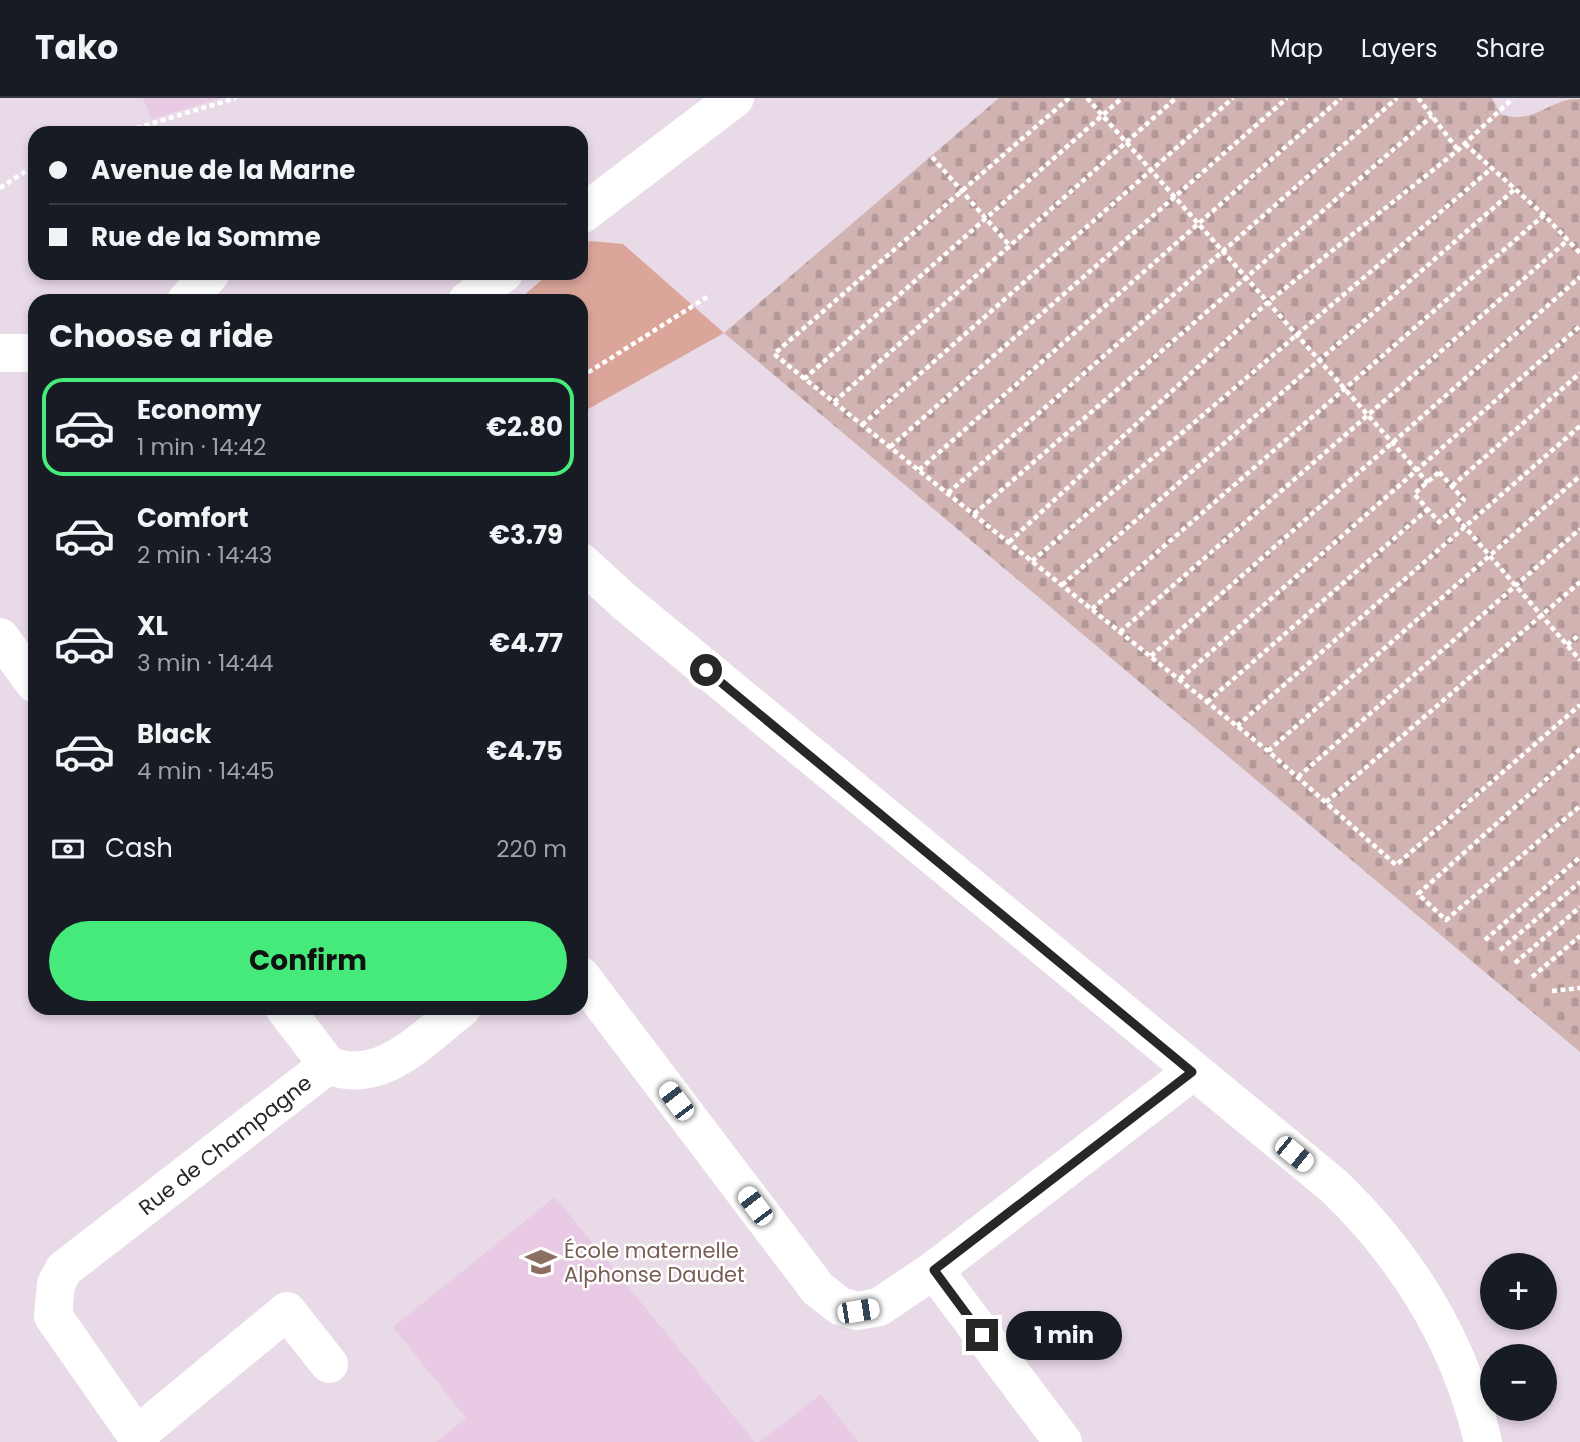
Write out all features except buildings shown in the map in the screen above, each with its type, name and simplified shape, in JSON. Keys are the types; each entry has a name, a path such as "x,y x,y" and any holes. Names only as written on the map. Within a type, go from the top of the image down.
{"street":[{"path":"588,210 735,98"},
{"path":"192,294 205,280"},
{"path":"476,294 495,280"},
{"path":"0,353 28,352"},
{"path":"588,568 635,611 1335,1187 1393,1250 1444,1330 1463,1375 1483,1442"},
{"path":"11,644 28,672"},
{"path":"588,985 818,1289 840,1306 858,1311 878,1307 934,1270 1192,1072"},
{"path":"289,1015 328,1065"},
{"name":"Rue de Champagne","path":"138,1439 53,1316 56,1284 64,1269 328,1065 346,1072 387,1066 453,1015"},
{"path":"934,1270 1063,1442"},
{"path":"138,1439 287,1311 329,1364"}],"path":[{"path":"143,126 236,98"},
{"path":"1069,98 774,354 1268,751 1396,865 1580,705"},
{"path":"1087,98 1427,482"},
{"path":"804,379 1122,98"},
{"path":"834,402 1176,98"},
{"path":"862,425 1233,98"},
{"path":"890,447 1287,98"},
{"path":"918,470 1341,98"},
{"path":"948,494 1397,98"},
{"path":"1418,98 1458,150"},
{"path":"1009,542 1268,302 1458,150 1513,98"},
{"path":"974,514 1432,116"},
{"path":"1465,144 1544,215 1580,253"},
{"path":"932,157 1010,246"},
{"path":"1032,561 1492,168"},
{"path":"0,188 28,170"},
{"path":"1062,585 1515,189"},
{"path":"1092,609 1544,215"},
{"path":"1120,632 1568,240"},
{"path":"1150,656 1580,277"},
{"path":"588,373 707,297"},
{"path":"1180,679 1580,326"},
{"path":"1452,486 1580,373"},
{"path":"1237,726 1580,426"},
{"path":"1439,472 1464,500 1439,522 1414,494 1427,482 1439,472"},
{"path":"1268,751 1580,476"},
{"path":"1207,702 1428,509"},
{"path":"1451,511 1580,660"},
{"path":"1298,777 1580,529"},
{"path":"1326,802 1580,582"},
{"path":"1567,645 1580,634"},
{"path":"1580,749 1418,894 1446,920 1580,806"},
{"path":"1485,940 1580,857"},
{"path":"1500,950 1580,882"},
{"path":"1516,963 1580,907"},
{"path":"1532,977 1580,936"},
{"path":"1552,991 1580,988"}],"shaded area":[{"path":"143,98 221,98 152,119"},
{"path":"588,243 623,244 724,333 588,409 588,294 525,294 542,280 588,280"},
{"name":"École maternelle Alphonse Daudet","path":"555,1197 755,1442 436,1442 466,1418 393,1327"},
{"path":"821,1394 858,1442 759,1442 816,1398"}],"green space":[{"path":"999,98 1492,98 1500,114 1512,117 1523,117 1559,103 1580,99 1580,1052 724,333"}],"place":[{"name":"École maternelle Alphonse Daudet","path":"541,1262"}],"route":[{"path":"706,670 1192,1072 934,1270 982,1335"}]}
